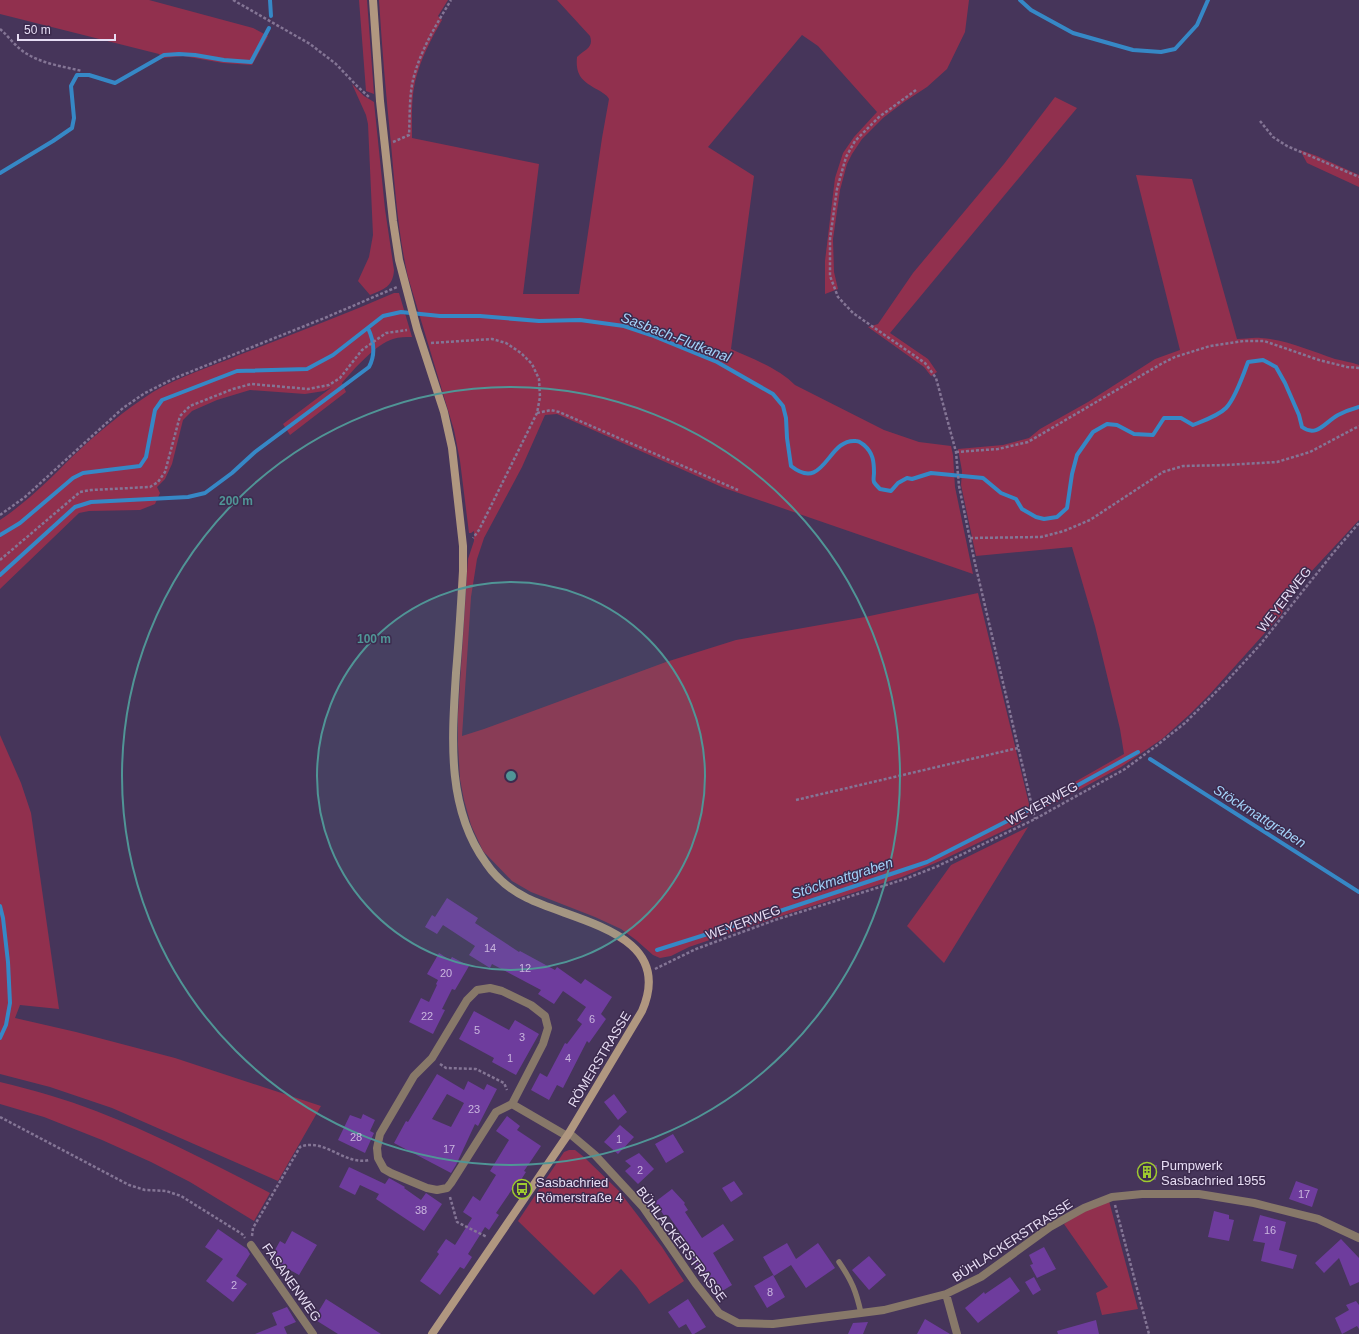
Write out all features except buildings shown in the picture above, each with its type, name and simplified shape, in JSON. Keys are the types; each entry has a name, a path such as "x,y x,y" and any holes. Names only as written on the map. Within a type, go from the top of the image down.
{"street":[{"name":"RÖMERSTRASSE","path":"373,0 380,101 393,221 399,260 408,299 444,412 452,448 463,546 463,571 452,732 453,771 458,800 466,826 476,848 494,874 516,892 528,898 597,925 624,938 637,949 643,959 648,973 649,987 642,1011 568,1135 432,1334"},
{"path":"490,988 502,992 531,1005 545,1016 548,1028 543,1044 512,1104 496,1112 447,1188 438,1190 427,1188 398,1176 384,1169 378,1158 377,1148 380,1134 414,1076 432,1058 467,1000 477,990 490,988"},
{"name":"BÜHLACKERSTRASSE","path":"512,1104 568,1135 595,1156 643,1207 696,1284 719,1314 738,1323 773,1324 861,1314 884,1310 946,1294 981,1278 1050,1227 1084,1208 1112,1197 1142,1194 1199,1194 1254,1203 1318,1219 1359,1238"},
{"name":"FASANENWEG","path":"251,1245 314,1334"},
{"path":"946,1294 957,1334"}],"lane":[{"path":"839,1262 851,1280 857,1295 861,1314"}],"path":[{"path":"233,0 310,44 336,64 370,98 380,101"},
{"path":"386,146 409,135 411,97 415,74 434,29 452,0"},
{"path":"0,29 21,50 37,59 82,71"},
{"path":"916,90 879,117 856,141 846,157 837,189 830,239 830,276 838,297 853,313 925,363 936,378 956,452 958,486 1018,748 1036,819"},
{"path":"1260,121 1273,137 1287,146 1359,177"},
{"path":"0,515 25,497 123,408 144,393 175,378 405,284"},
{"path":"0,560 80,492 91,490 150,487 158,482 165,472 180,416 190,406 233,389 251,384 308,389 328,385 340,378 362,350 386,334 417,329"},
{"path":"423,343 492,339 506,343 521,353 532,364 539,379 540,397 537,413 478,530 471,542 463,546"},
{"path":"956,452 998,448 1028,442 1161,364 1175,357 1210,346 1244,341 1264,341 1319,360 1347,367 1359,368"},
{"path":"537,413 551,410 559,412 738,490"},
{"path":"970,538 1041,537 1064,531 1090,520 1162,472 1183,466 1277,462 1310,452 1359,426"},
{"name":"WEYERWEG","path":"648,973 696,949 768,923 905,879 938,866 1036,819 1125,769 1185,723 1259,646 1359,523"},
{"path":"796,800 1018,748"},
{"path":"432,1058 446,1068 476,1069 504,1083 512,1104"},
{"path":"0,1117 129,1185 145,1190 166,1191 181,1196 242,1234 251,1245"},
{"path":"251,1245 253,1228 300,1147 307,1144 315,1144 355,1160 366,1161 378,1158"},
{"path":"447,1188 457,1222 496,1241"},
{"path":"1112,1197 1149,1334"}],"shaded area":[{"path":"0,0 149,0 253,28 268,36 252,65 223,63 183,56 163,58 159,54 0,14"},
{"path":"359,0 367,0 374,94 366,91"},
{"path":"379,0 448,0 438,16 442,20 426,50 415,82 412,103 412,138 539,164 523,294 579,294 609,99 607,96 585,82 579,74 577,57 590,46 590,36 557,0 969,0 965,32 947,69 927,87 883,118 862,139 847,164 840,190 833,239 834,272 838,289 825,294 825,261 835,178 843,153 854,137 877,112 818,46 802,35 708,147 754,176 731,349 765,364 789,379 795,385 884,430 919,442 951,446 955,487 973,574 724,488 557,414 545,415 522,467 484,538 477,559 471,597 462,736 666,662 736,640 865,617 978,593 1030,808 1028,816 1018,824 940,861 902,877 689,947 671,956 660,958 653,955 621,929 595,917 531,892 512,881 483,851 471,825 464,800 460,779 458,745 458,714 468,559 474,541 474,531 469,533 460,461 454,430 408,277 399,227 384,72"},
{"path":"352,84 364,96 374,102 385,209 394,270 390,284 370,295 358,281 369,257 373,235 368,124 366,115"},
{"path":"1055,97 1077,108 890,333 928,359 937,372 931,376 924,367 868,327 878,324 913,273 1004,164"},
{"path":"1300,150 1359,175 1359,187 1307,163"},
{"path":"1136,175 1192,179 1237,339 1271,339 1299,346 1335,359 1359,365 1359,520 1300,582 1289,598 1281,615 1210,694 1189,715 1162,739 1121,767 1057,802 1042,808 1038,808 1036,804 1124,754 1120,729 1095,626 1072,547 976,556 961,485 962,471 958,449 1003,445 1029,438 1040,429 1088,402 1155,359 1180,350"},
{"path":"394,293 399,293 412,337 400,337 393,339 373,351 342,383 346,392 290,435 283,424 332,387 324,391 305,394 250,390 217,400 192,411 183,420 172,464 165,479 157,487 160,493 155,504 140,510 89,511 79,513 0,589 0,520 29,498 82,447 122,414 153,392 174,381"},
{"path":"0,735 21,783 31,813 59,1009 20,1005 15,1018 76,1032 175,1058 321,1106 278,1181 112,1108 50,1087 0,1074"},
{"path":"1028,827 944,963 907,926 951,865"},
{"path":"0,1082 61,1099 140,1129 270,1193 254,1221 190,1182 151,1162 102,1140 44,1117 0,1104"},
{"path":"575,1150 585,1158 619,1191 662,1247 684,1281 649,1304 637,1287 621,1269 594,1295 518,1221 564,1152"},
{"path":"1109,1201 1138,1309 1102,1315 1096,1293 1108,1287 1064,1224 1082,1212"}],"waterway":[{"path":"270,0 271,16"},
{"path":"1020,0 1031,10 1073,33 1133,50 1161,52 1175,49 1197,25 1208,0"},
{"path":"0,173 72,128 74,118 71,86 77,75 89,75 115,83 164,55 195,55 224,60 251,62 269,28"},
{"name":"Sasbach-Flutkanal","path":"0,535 20,523 73,478 83,473 140,466 146,457 155,410 162,400 237,371 307,369 333,355 383,316 401,312 440,316 480,316 539,321 580,320 624,326 651,335 717,362 773,394 783,406 786,418 791,466 802,473 811,473 819,469 838,447 846,442 857,441 864,445 871,454 874,465 874,481 880,489 891,491 898,483 907,478 912,479 931,473 983,478 1001,493 1016,499 1022,509 1036,517 1044,519 1057,517 1067,508 1072,474 1077,455 1093,432 1107,424 1117,425 1134,434 1153,435 1164,418 1181,418 1193,425 1210,418 1223,411 1233,399 1248,362 1263,360 1276,367 1285,383 1299,415 1302,427 1307,430 1317,430 1338,415 1359,407"},
{"path":"0,575 75,507 91,502 188,497 205,493 232,473 255,452 369,367 373,357 373,348 372,338 368,328"},
{"name":"Stöckmattgraben","path":"1040,806 1138,752"},
{"name":"Stöckmattgraben","path":"1150,759 1359,892"},
{"name":"Stöckmattgraben","path":"657,950 927,862 1027,811"},
{"path":"0,906 3,918 8,962 10,1003 6,1025 0,1038"}],"place":[{"name":"Pumpwerk Sasbachried 1955","path":"1147,1172"},
{"name":"Sasbachried Römerstraße 4","path":"522,1189"}]}
